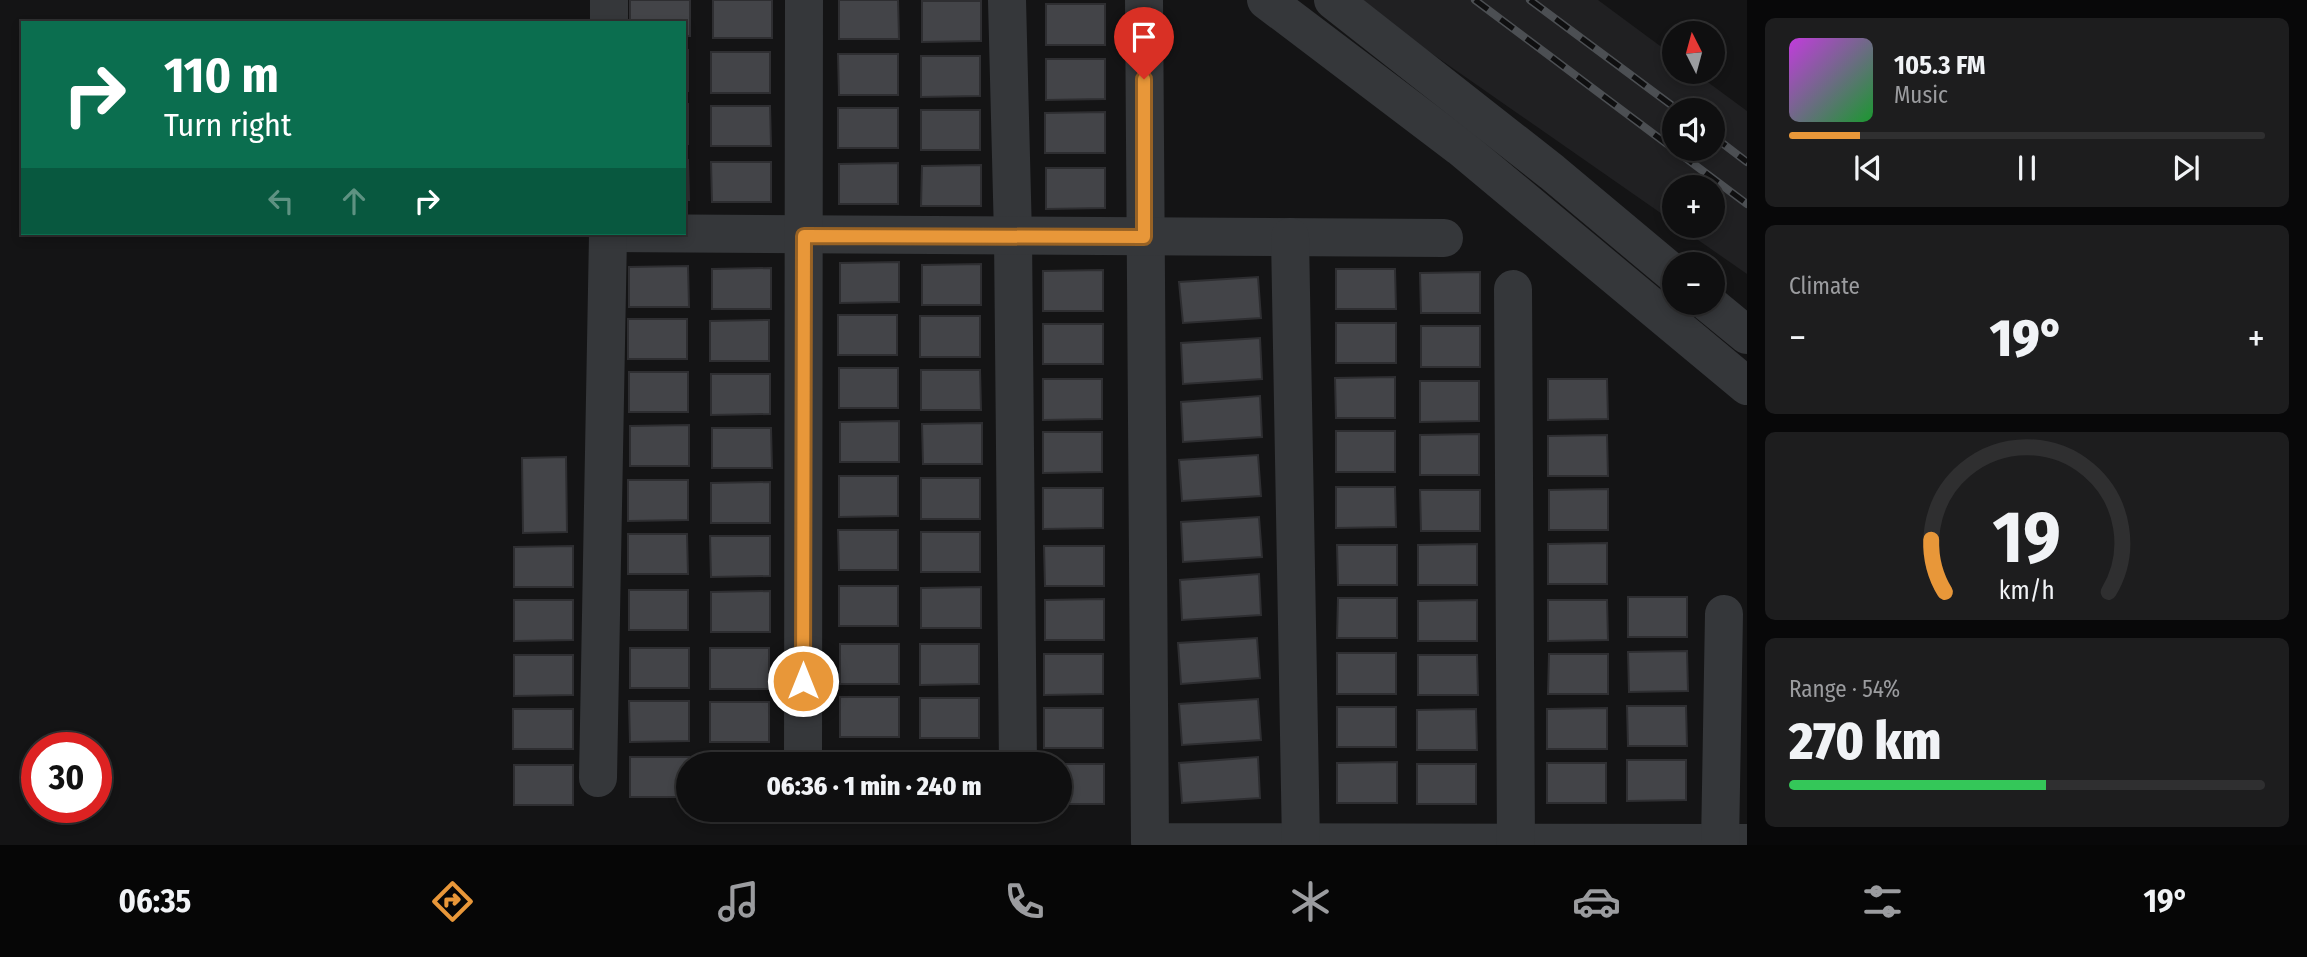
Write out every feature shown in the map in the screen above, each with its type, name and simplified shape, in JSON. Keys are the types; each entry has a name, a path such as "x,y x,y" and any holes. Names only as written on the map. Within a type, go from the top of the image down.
{"street":[{"path":"609,0 609,21"},
{"path":"803,752 804,0"},
{"path":"1007,0 1013,236 1018,752"},
{"path":"1144,0 1150,843 1729,843 1724,614"},
{"path":"1266,0 1460,147 1747,386"},
{"path":"1332,0 1489,122 1662,264"},
{"path":"598,778 608,235"},
{"path":"686,235 1444,238"},
{"path":"1290,237 1301,844"},
{"path":"1513,289 1516,844"},
{"path":"1723,315 1747,335"}],"shaded area":[{"path":"1355,0 1598,0 1662,47 1662,84 1710,84 1747,111 1747,274 1725,259 1725,252 1715,252 1695,238 1725,238 1725,175 1662,175 1662,214"}],"building":[{"path":"630,0 690,0 690,36 686,36 686,21 630,21"},
{"path":"713,0 772,0 772,38 713,38"},
{"path":"839,0 898,0 899,39 839,39"},
{"path":"922,1 981,1 981,41 922,42"},
{"path":"1046,4 1105,4 1105,45 1046,45"},
{"path":"686,50 688,50 686,91"},
{"path":"711,52 770,52 770,93 711,93"},
{"path":"838,54 898,54 898,95 839,95"},
{"path":"921,56 980,56 980,96 921,97"},
{"path":"1046,59 1105,59 1105,99 1046,100"},
{"path":"686,104 688,104 686,144"},
{"path":"711,106 770,106 771,146 711,146"},
{"path":"838,108 898,108 898,148 838,148"},
{"path":"921,110 980,110 980,150 921,150"},
{"path":"1105,112 1105,153 1045,153 1045,113"},
{"path":"686,160 688,160 689,200 686,200"},
{"path":"711,162 771,162 771,202 712,202"},
{"path":"898,163 898,204 839,204 839,164"},
{"path":"981,165 981,206 921,206 922,166"},
{"path":"1046,168 1105,168 1105,208 1046,209"},
{"path":"899,262 899,302 840,303 840,263"},
{"path":"981,264 981,305 922,305 922,265"},
{"path":"688,266 689,307 629,307 629,267"},
{"path":"771,268 771,309 712,309 712,269"},
{"path":"1336,269 1395,269 1396,309 1336,309"},
{"path":"1103,270 1103,311 1043,311 1043,271"},
{"path":"1480,272 1480,313 1421,313 1420,273"},
{"path":"1258,277 1261,318 1183,323 1179,282"},
{"path":"838,315 897,315 897,355 838,355"},
{"path":"920,316 980,316 980,357 920,357"},
{"path":"628,319 687,319 687,359 628,359"},
{"path":"769,320 769,361 710,361 710,321"},
{"path":"1336,323 1396,323 1396,363 1336,363"},
{"path":"1043,324 1103,324 1103,364 1043,364"},
{"path":"1421,326 1480,326 1480,367 1421,367"},
{"path":"1260,338 1262,379 1183,384 1181,343"},
{"path":"839,368 898,368 898,408 839,408"},
{"path":"921,370 980,370 981,410 921,410"},
{"path":"629,372 688,372 688,412 629,412"},
{"path":"711,374 770,374 770,414 711,415"},
{"path":"1395,377 1395,418 1336,418 1335,378"},
{"path":"1043,379 1102,379 1102,419 1043,420"},
{"path":"1548,379 1607,379 1608,419 1548,420"},
{"path":"1420,381 1479,381 1479,421 1420,422"},
{"path":"1260,396 1262,437 1183,442 1181,402"},
{"path":"899,421 899,462 840,462 840,422"},
{"path":"982,423 982,464 923,464 922,424"},
{"path":"689,425 689,466 630,466 630,426"},
{"path":"712,428 771,428 772,468 712,468"},
{"path":"1336,431 1395,431 1395,472 1336,472"},
{"path":"1043,432 1102,432 1102,472 1043,473"},
{"path":"1479,434 1479,475 1420,475 1420,435"},
{"path":"1607,435 1608,476 1548,476 1548,436"},
{"path":"1258,455 1261,496 1182,501 1179,460"},
{"path":"566,457 567,532 523,533 522,458"},
{"path":"839,476 898,476 898,516 839,517"},
{"path":"921,478 980,478 980,519 921,519"},
{"path":"628,480 688,480 688,520 628,521"},
{"path":"770,482 770,523 711,523 711,483"},
{"path":"1336,487 1395,487 1396,527 1336,528"},
{"path":"1043,488 1103,488 1103,528 1043,529"},
{"path":"1608,489 1608,530 1549,530 1549,490"},
{"path":"1420,490 1480,490 1480,531 1421,531"},
{"path":"1259,517 1262,557 1183,562 1181,522"},
{"path":"838,530 898,530 898,570 839,570"},
{"path":"921,532 980,532 980,572 921,572"},
{"path":"628,534 687,534 688,574 628,574"},
{"path":"710,536 770,536 770,576 711,577"},
{"path":"1607,543 1607,584 1548,584 1548,544"},
{"path":"1477,544 1477,585 1418,585 1418,545"},
{"path":"1337,545 1397,545 1397,585 1338,585"},
{"path":"573,546 573,587 514,587 514,547"},
{"path":"1044,546 1104,546 1104,586 1045,586"},
{"path":"1259,574 1261,615 1182,620 1180,580"},
{"path":"839,586 898,586 898,626 839,626"},
{"path":"981,587 981,628 921,628 921,588"},
{"path":"629,590 688,590 688,630 629,630"},
{"path":"770,591 770,632 711,632 711,592"},
{"path":"1628,597 1687,597 1687,637 1628,637"},
{"path":"1338,598 1397,598 1397,638 1337,638"},
{"path":"1104,599 1104,640 1045,640 1045,600"},
{"path":"514,600 573,600 573,640 514,641"},
{"path":"1477,600 1477,641 1418,641 1418,601"},
{"path":"1548,600 1607,600 1608,640 1548,641"},
{"path":"1257,638 1260,678 1181,684 1178,643"},
{"path":"840,644 899,644 899,684 840,684"},
{"path":"920,644 979,644 979,684 920,685"},
{"path":"630,648 689,648 689,688 630,688"},
{"path":"710,648 769,648 769,689 710,689"},
{"path":"1687,651 1688,691 1629,692 1628,652"},
{"path":"1337,653 1396,653 1396,694 1337,694"},
{"path":"1044,654 1103,654 1103,694 1044,695"},
{"path":"1549,654 1608,654 1608,694 1548,694"},
{"path":"514,655 573,655 573,695 514,696"},
{"path":"1418,655 1477,655 1478,695 1418,695"},
{"path":"840,697 899,697 899,737 840,737"},
{"path":"920,698 979,698 979,738 920,738"},
{"path":"1258,699 1261,740 1182,745 1179,704"},
{"path":"629,701 689,701 689,741 630,742"},
{"path":"710,702 769,702 769,742 710,742"},
{"path":"1627,706 1686,706 1687,746 1628,746"},
{"path":"1337,707 1396,707 1396,747 1337,747"},
{"path":"1044,708 1103,708 1103,748 1044,748"},
{"path":"1607,708 1607,749 1547,749 1547,709"},
{"path":"513,709 573,709 573,749 513,749"},
{"path":"1476,709 1477,750 1417,750 1417,710"},
{"path":"630,757 676,757 676,797 630,797"},
{"path":"1258,757 1260,798 1182,803 1179,763"},
{"path":"1627,760 1686,760 1686,800 1627,801"},
{"path":"1397,762 1397,803 1337,803 1337,763"},
{"path":"1547,763 1606,763 1606,803 1547,803"},
{"path":"1072,764 1104,764 1104,804 1072,804"},
{"path":"1417,764 1476,764 1476,804 1417,804"},
{"path":"514,765 573,765 573,805 514,805"}],"railway":[{"path":"1475,0 1747,204"},
{"path":"1530,0 1662,98"},
{"path":"1725,145 1747,162"}],"route":[{"path":"803,681 804,236 1144,237 1144,79"}]}
